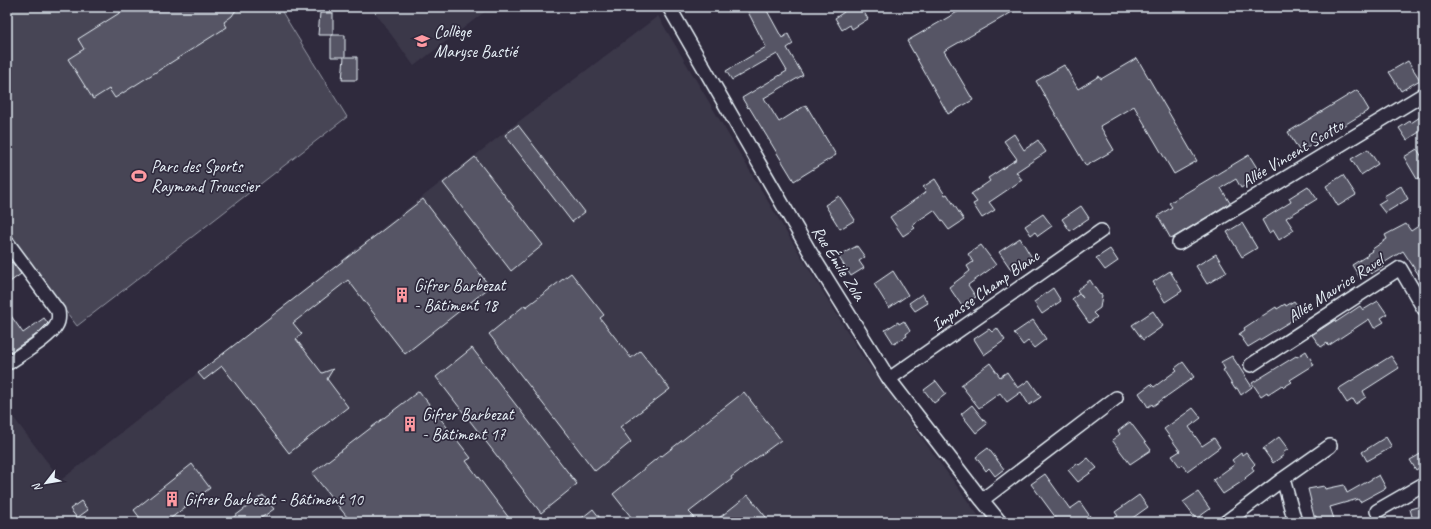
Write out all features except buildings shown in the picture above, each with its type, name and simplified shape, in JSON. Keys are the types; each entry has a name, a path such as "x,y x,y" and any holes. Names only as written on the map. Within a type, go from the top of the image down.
{"street":[{"name":"Rue Émile Zola","path":"669,7 810,252 889,379 1000,522"},
{"name":"Allée Vincent Scotto","path":"1179,243 1424,94"},
{"name":"Impasse Champ Blanc","path":"889,379 1101,231"},
{"path":"7,242 58,311 59,319 56,326 50,333 10,362 7,362"},
{"name":"Allée Maurice Ravel","path":"1251,365 1400,268 1424,309"},
{"path":"982,500 1116,398"},
{"path":"1226,522 1330,446"},
{"path":"1283,479 1295,522"},
{"path":"1377,511 1424,484"}],"shaded area":[{"name":"Parc des Sports Raymond Troussier","path":"7,7 279,7 347,117 77,326 7,234"},
{"name":"Collège Maryse Bastié","path":"368,7 491,7 414,66 377,15"},
{"path":"658,16 785,230 861,354 983,522 7,522 7,409 61,480 518,122"}],"place":[{"name":"Collège Maryse Bastié","path":"422,41"},
{"name":"Parc des Sports Raymond Troussier","path":"139,176"},
{"name":"Gifrer Barbezat - Bâtiment 18","path":"402,295"},
{"name":"Gifrer Barbezat - Bâtiment 17","path":"410,424"},
{"name":"Gifrer Barbezat - Bâtiment 10","path":"172,499"}]}
